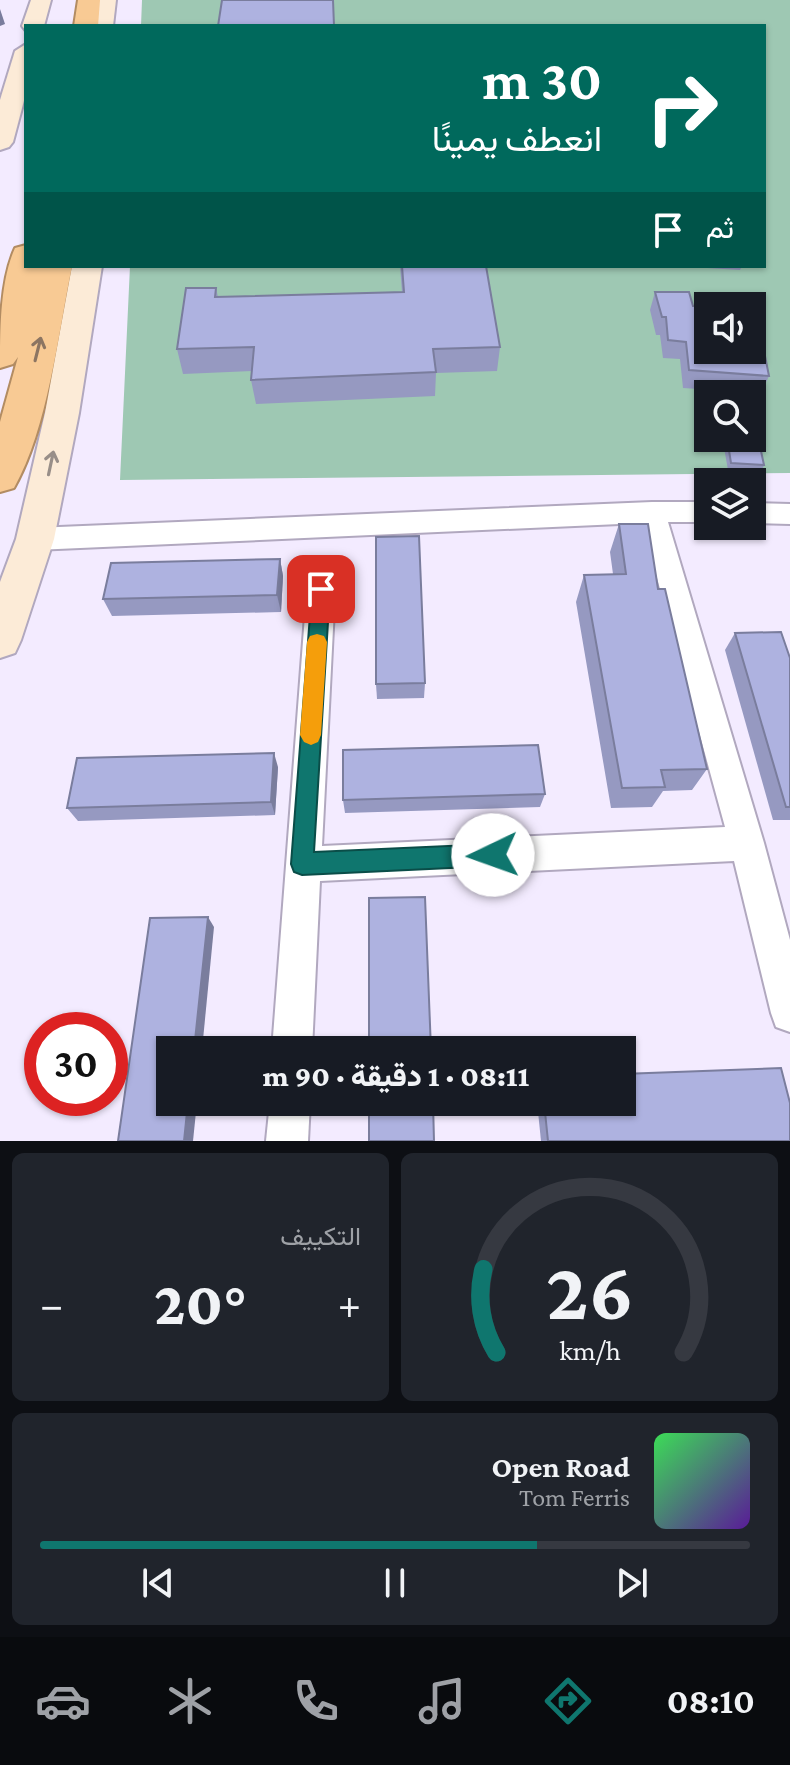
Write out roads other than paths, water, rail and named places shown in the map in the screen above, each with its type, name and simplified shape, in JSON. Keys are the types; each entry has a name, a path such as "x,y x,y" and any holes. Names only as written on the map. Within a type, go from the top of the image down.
{"highway":[{"path":"86,24 89,0"},
{"path":"0,356 24,263"},
{"path":"0,477 24,408 56,268"}],"main road":[{"path":"102,24 106,0"},
{"path":"35,24 54,4"},
{"path":"0,142 24,58"},
{"path":"0,640 14,540 62,413 87,268"}],"street":[{"path":"652,512 747,843 790,1013"},
{"path":"14,540 694,512"},
{"path":"766,513 790,514"},
{"path":"293,1036 321,589"},
{"path":"302,864 747,843"},
{"path":"287,1141 289,1116"}]}
